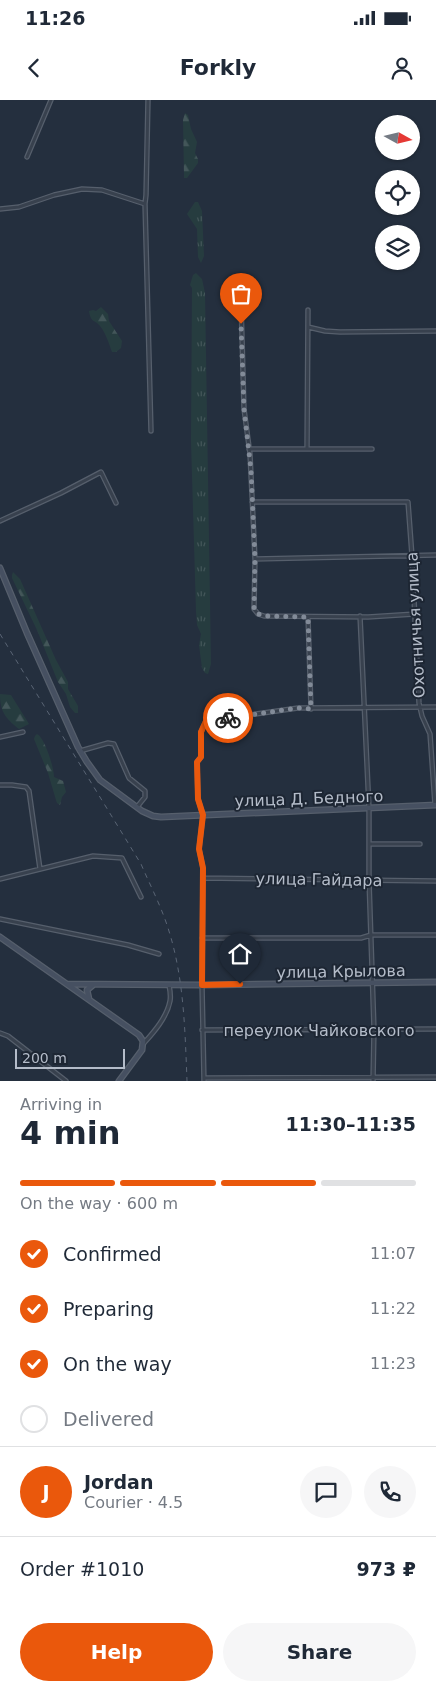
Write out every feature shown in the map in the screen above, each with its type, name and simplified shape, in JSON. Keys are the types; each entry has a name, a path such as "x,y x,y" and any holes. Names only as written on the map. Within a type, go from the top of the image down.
{"street":[{"path":"27,157 51,100"},
{"path":"148,100 145,204 151,431"},
{"path":"0,210 18,208 54,195 82,189 102,190 145,204"},
{"path":"241,301 244,409 249,449 255,559 254,609 258,614 264,616 308,617 415,614"},
{"path":"307,449 308,310"},
{"path":"308,327 340,332 436,331"},
{"path":"249,449 372,449"},
{"path":"0,521 101,472 116,503"},
{"name":"Охотничья улица","path":"252,502 408,502 420,708 430,734 436,805"},
{"path":"255,559 436,555"},
{"name":"улица Д. Бедного","path":"0,568 80,751 100,780 137,808 153,816 183,816 436,805"},
{"path":"360,616 369,808 369,880 374,1029 373,1079"},
{"path":"308,617 311,709"},
{"path":"436,707 298,708 206,721 201,732 201,757 197,762 198,799 203,815 199,849 203,868 202,1030 204,1079 436,1077"},
{"path":"0,737 23,732"},
{"path":"80,751 114,744 129,778 145,791 144,797 137,808"},
{"path":"0,785 26,787 29,791 40,870"},
{"path":"370,844 420,844"},
{"path":"0,879 94,856 122,858 141,897"},
{"name":"улица Гайдара","path":"202,878 436,881"},
{"path":"0,919 128,945 159,954"},
{"path":"202,938 360,938 371,935 436,935"},
{"path":"0,937 139,1035 143,1044"},
{"name":"улица Крылова","path":"67,984 202,985 436,982"},
{"path":"89,1000 87,990 95,984"},
{"path":"119,1081 139,1055 143,1044 155,1030 166,1011 170,1002 169,985"},
{"name":"переулок Чайковского","path":"202,1030 436,1029"},
{"path":"0,1033 8,1036 66,1081"}],"green space":[{"path":"185,113 188,115 191,129 197,142 195,153 198,159 198,163 187,178 184,178 183,120"},
{"path":"195,202 198,202 202,211 204,256 201,263 198,257 197,229 187,214"},
{"path":"196,273 202,279 205,293 211,664 208,674 202,668 199,645 201,634 197,625 196,611 191,441 192,288 190,285 193,275"},
{"path":"101,307 108,314 109,321 122,341 121,348 116,352 112,352 104,332 92,320 90,315 89,311 96,311"},
{"path":"13,572 20,579 56,660 68,682 68,689 78,706 78,713 75,713 70,707 66,694 58,682 37,630 12,578"},
{"path":"0,694 11,695 29,724 19,729 10,721 2,710"},
{"path":"37,734 46,747 54,777 63,781 66,792 62,797 60,805 57,803 48,773 34,739"}],"railway":[{"path":"0,634 141,864 159,904 168,928 181,984 187,1081"}],"way so far":[{"path":"228,718 298,708 311,709 308,617 264,616 258,614 254,609 255,559 251,470 244,409 241,324"}],"route":[{"path":"228,718 206,721 201,732 201,757 197,762 198,799 203,815 199,849 203,868 202,985 240,984"}]}
